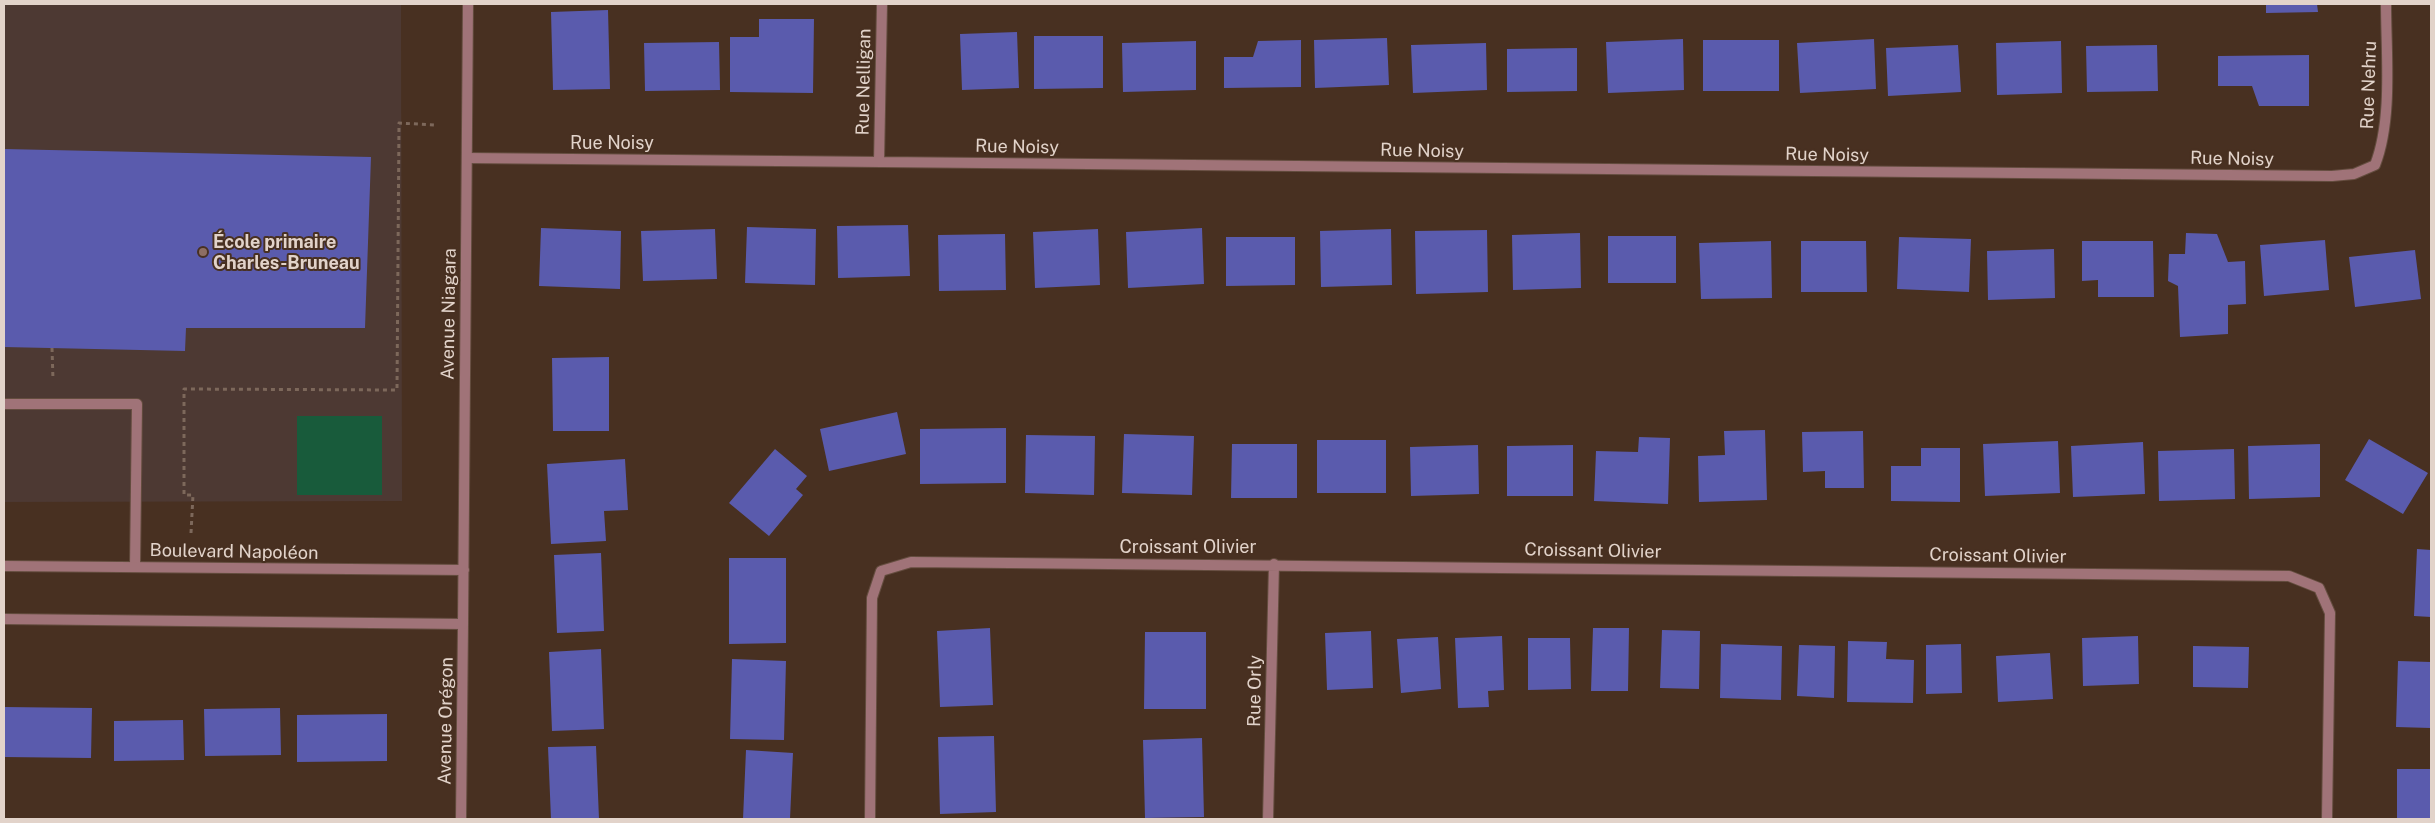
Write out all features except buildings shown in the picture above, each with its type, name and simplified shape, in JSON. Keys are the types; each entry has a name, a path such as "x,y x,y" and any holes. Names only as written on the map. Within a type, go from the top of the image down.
{"street":[{"name":"Avenue Niagara","path":"463,624 468,4"},
{"name":"Rue Nelligan","path":"879,162 882,4"},
{"name":"Rue Nehru","path":"2375,165 2382,147 2386,120 2386,4"},
{"name":"Rue Noisy","path":"467,158 2332,176 2354,174 2375,165"},
{"path":"4,404 137,404 135,567"},
{"name":"Croissant Olivier","path":"870,819 872,598 881,571 910,562 1274,564 2289,576 2319,588 2330,613 2327,819"},
{"name":"Rue Orly","path":"1268,819 1274,564"},
{"name":"Boulevard Napoléon","path":"4,566 464,570"},
{"path":"4,619 463,624"},
{"name":"Avenue Orégon","path":"461,819 463,624"}],"path":[{"path":"191,533 193,496 184,495 184,389 397,390 399,123 434,125"},
{"path":"52,348 53,387"}],"shaded area":[{"name":"École primaire Charles-Bruneau","path":"4,4 401,4 402,501 4,502"}],"green space":[{"path":"297,416 382,416 382,495 297,495"}],"place":[{"name":"École primaire Charles-Bruneau","path":"203,252"}]}
